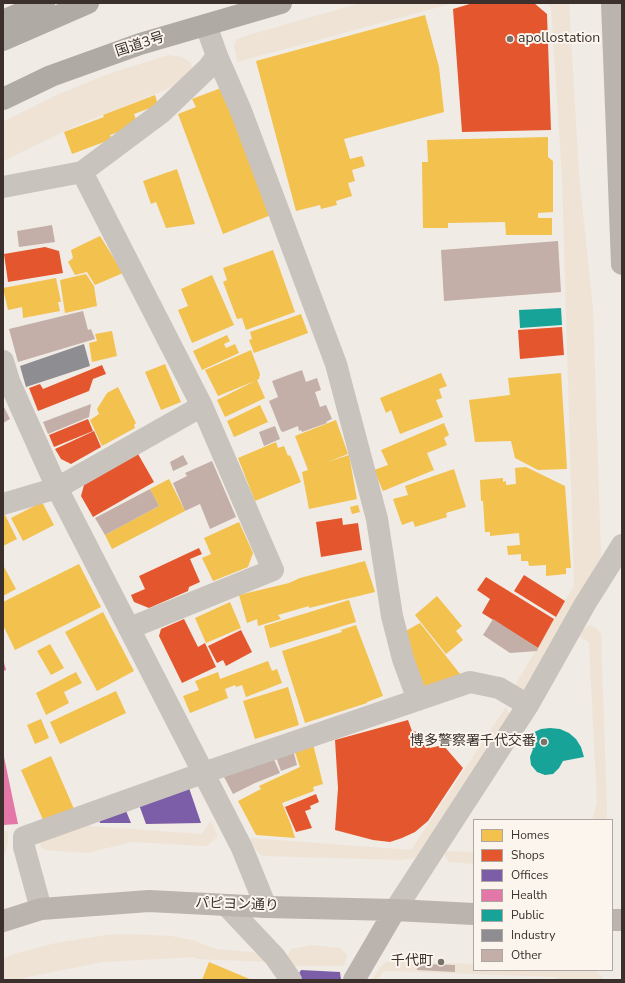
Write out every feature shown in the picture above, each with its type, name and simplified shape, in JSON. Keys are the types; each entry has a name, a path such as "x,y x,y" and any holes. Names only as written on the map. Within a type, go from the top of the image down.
{"highway":[{"path":"3,20 44,3"},
{"path":"3,33 76,3"},
{"path":"3,40 88,3"},
{"name":"国道3号","path":"3,99 51,76 140,44 281,3"}],"main road":[{"path":"612,3 622,264"},
{"name":"パピヨン通り","path":"3,921 41,909 149,901 266,907 395,910 473,914"},
{"path":"354,980 395,910"}],"street":[{"path":"206,25 217,56 241,111 336,364 377,520 392,616 403,659 418,700"},
{"path":"3,187 82,172 161,113 208,68 217,56"},
{"path":"82,172 202,406 273,570 130,628"},
{"path":"3,361 9,381 58,488 242,848 266,907"},
{"path":"3,504 58,488 202,406"},
{"path":"395,910 528,705 585,604 622,546"},
{"path":"41,909 24,847 24,837 203,773 470,682 499,688 528,705"},
{"path":"226,905 275,957 291,980"}],"shaded area":[{"path":"361,3 454,3 237,62 234,45 236,40 245,36"},
{"path":"545,3 569,3 579,176 593,309 601,558 525,689 520,690 514,687 574,586 562,176 551,7"},
{"path":"169,55 182,57 191,63 193,71 184,82 80,124 3,161 3,122 59,94 111,73"},
{"path":"590,625 596,628 601,634 606,819 592,819 597,802 589,642 576,635 580,630"},
{"path":"506,707 509,717 417,856 402,860 263,856 258,853 249,838 411,850"},
{"path":"87,819 90,826 202,834 211,820 217,837 207,846 132,842 87,853 44,850 40,846 41,840"},
{"path":"3,831 8,831 8,842 3,860"},
{"path":"445,851 473,852 473,864 449,862 445,857"},
{"path":"126,934 171,936 192,940 216,949 264,953 271,962 196,959 195,957 103,962 19,980 3,980 3,959 17,953 56,943 106,935"},
{"path":"312,945 340,948 347,955 344,966 290,966 286,958 291,949"},
{"path":"390,961 473,964 473,971 596,971 605,980 559,980 556,977 389,971 383,972 378,980 372,980 380,967"}],"building: Homes":[{"path":"425,15 439,67 444,112 344,139 350,159 362,156 365,166 352,170 355,181 348,183 352,196 336,201 337,205 321,209 320,205 296,211 256,61"},
{"path":"221,88 271,215 223,234 178,114 196,107 192,99"},
{"path":"155,95 158,105 134,114 138,125 110,135 112,139 72,154 64,132"},
{"path":"548,137 548,157 553,161 553,212 538,213 538,218 552,218 552,235 506,235 505,222 448,223 448,228 423,228 422,162 428,162 427,140"},
{"path":"177,169 195,224 166,228 156,202 151,204 143,181"},
{"path":"100,236 123,273 95,285 87,272 75,275 68,262 73,258 71,250"},
{"path":"273,250 295,312 246,330 242,318 237,319 223,282 227,280 223,268"},
{"path":"86,274 94,286 97,306 65,313 60,280"},
{"path":"212,275 234,325 192,343 178,310 188,306 181,289"},
{"path":"56,278 61,302 58,302 60,311 23,318 22,307 8,310 3,288"},
{"path":"301,314 308,333 254,353 249,340 252,339 250,332"},
{"path":"112,331 117,356 92,362 89,343 97,341 95,334"},
{"path":"227,335 230,341 224,344 226,348 235,344 239,353 202,370 193,351"},
{"path":"251,350 260,374 259,379 257,380 265,398 225,417 217,400 255,381 218,396 205,370"},
{"path":"165,364 181,402 161,410 145,372"},
{"path":"441,373 447,386 439,389 442,398 436,400 443,417 400,434 391,410 386,413 380,398"},
{"path":"561,373 567,469 538,470 515,458 511,441 475,442 469,400 510,395 508,378"},
{"path":"118,387 136,423 134,425 135,428 102,446 90,420 99,414 97,409 107,393"},
{"path":"260,405 268,422 234,437 227,421"},
{"path":"336,420 348,454 327,462 349,455 357,499 309,509 302,472 308,470 295,436"},
{"path":"444,423 449,435 444,438 447,445 427,453 434,470 383,491 374,470 388,465 381,450"},
{"path":"276,442 278,448 284,446 288,456 290,455 301,482 255,501 238,458"},
{"path":"526,467 565,486 571,568 566,568 566,574 546,576 546,565 529,566 528,561 521,561 521,554 508,555 507,546 520,545 519,533 490,536 490,532 485,532 480,480 503,478 503,482 506,481 506,485 516,484 515,468"},
{"path":"454,469 466,507 446,513 447,517 415,527 413,521 402,525 393,499 408,495 405,486"},
{"path":"169,479 185,511 112,549 105,535 159,506 150,489"},
{"path":"42,502 54,525 23,541 11,518"},
{"path":"358,505 360,512 352,514 350,507"},
{"path":"5,515 17,539 3,546 3,516"},
{"path":"239,522 253,553 248,567 213,581 202,558 211,554 204,538"},
{"path":"365,561 375,592 309,608 309,606 278,615 281,619 258,626 257,619 247,623 239,595 289,583 300,578"},
{"path":"79,564 101,607 15,650 3,625 3,602"},
{"path":"3,565 16,589 3,596"},
{"path":"437,596 462,626 456,631 463,640 446,654 415,615"},
{"path":"349,600 356,622 270,648 264,626"},
{"path":"230,602 241,628 206,643 195,618"},
{"path":"103,612 134,671 97,691 65,632"},
{"path":"420,623 464,679 425,694 404,632"},
{"path":"356,625 383,696 367,703 305,723 282,651 342,632 341,630"},
{"path":"50,644 64,668 51,675 37,651"},
{"path":"268,661 272,671 277,669 282,683 246,697 242,685 236,687 235,685 225,689 228,698 190,713 183,696 199,690 195,681 218,672 220,679"},
{"path":"76,672 82,683 64,692 69,703 46,715 36,693"},
{"path":"288,687 299,725 255,739 243,701"},
{"path":"116,691 126,713 60,744 50,722"},
{"path":"41,719 49,738 35,744 27,725"},
{"path":"313,744 323,784 313,787 314,791 282,803 295,838 256,835 238,801 261,789 259,786 300,767 294,749"},
{"path":"51,756 74,809 44,822 21,770"},
{"path":"209,962 252,980 202,980"}],"building: Shops":[{"path":"473,3 534,3 547,14 551,130 462,132 453,9"},
{"path":"45,247 59,251 63,273 8,282 4,254"},
{"path":"562,327 564,355 520,359 518,330"},
{"path":"102,365 106,374 93,379 89,391 38,411 29,388 40,384 43,389"},
{"path":"88,419 93,431 54,447 49,435"},
{"path":"94,431 101,447 71,464 61,459 55,449"},
{"path":"138,454 154,482 93,517 81,496 84,485"},
{"path":"342,518 343,525 358,523 362,550 321,557 316,522"},
{"path":"199,548 202,554 190,559 200,582 189,587 188,591 149,608 134,602 131,595 145,589 139,576"},
{"path":"524,575 565,601 556,617 514,591"},
{"path":"486,577 554,619 538,648 482,613 490,599 477,590"},
{"path":"184,619 198,647 205,643 216,667 182,683 159,636 161,629"},
{"path":"241,630 252,652 226,666 223,660 217,663 208,646"},
{"path":"408,720 412,731 415,731 430,748 443,745 463,768 428,821 415,832 390,842 373,840 335,830 338,788 335,740"},
{"path":"316,794 319,802 310,806 311,809 305,811 312,828 296,832 285,807"}],"building: Offices":[{"path":"188,785 201,823 146,824 138,802"},
{"path":"124,806 131,823 100,823 98,815"},
{"path":"301,970 340,972 341,980 300,980 298,975"}],"building: Health":[{"path":"3,659 6,670 3,671"},
{"path":"4,757 18,824 3,825"}],"building: Public":[{"path":"561,308 562,325 520,328 519,310"},
{"path":"541,729 560,729 569,733 576,739 581,747 584,757 563,761 553,774 545,775 537,772 531,765 530,757 533,749 525,739 532,733"}],"building: Industry":[{"path":"84,344 90,366 26,387 20,366"}],"building: Other":[{"path":"52,225 55,242 19,247 17,231"},
{"path":"558,241 561,292 444,301 441,250"},
{"path":"83,311 88,330 91,329 95,339 18,362 9,329"},
{"path":"302,370 306,382 317,378 321,390 315,392 320,407 326,405 332,419 326,422 327,423 302,432 301,430 299,431 298,426 283,432 281,431 269,401 278,397 272,381"},
{"path":"91,404 89,417 48,434 43,422"},
{"path":"3,405 10,419 3,423"},
{"path":"275,426 280,439 264,446 259,432"},
{"path":"183,455 188,464 173,471 170,462"},
{"path":"212,461 236,517 210,529 200,504 185,511 173,483 187,476 185,473"},
{"path":"150,489 159,506 105,535 95,518"},
{"path":"493,619 538,648 537,651 510,653 483,635"},
{"path":"293,750 297,765 281,771 276,757"},
{"path":"273,757 280,773 233,794 223,775"},
{"path":"418,964 455,965 455,972 417,970"}],"place":[{"name":"apollostation","path":"510,39"},
{"name":"博多警察署千代交番","path":"544,742"},
{"name":"千代町","path":"441,962"}]}
